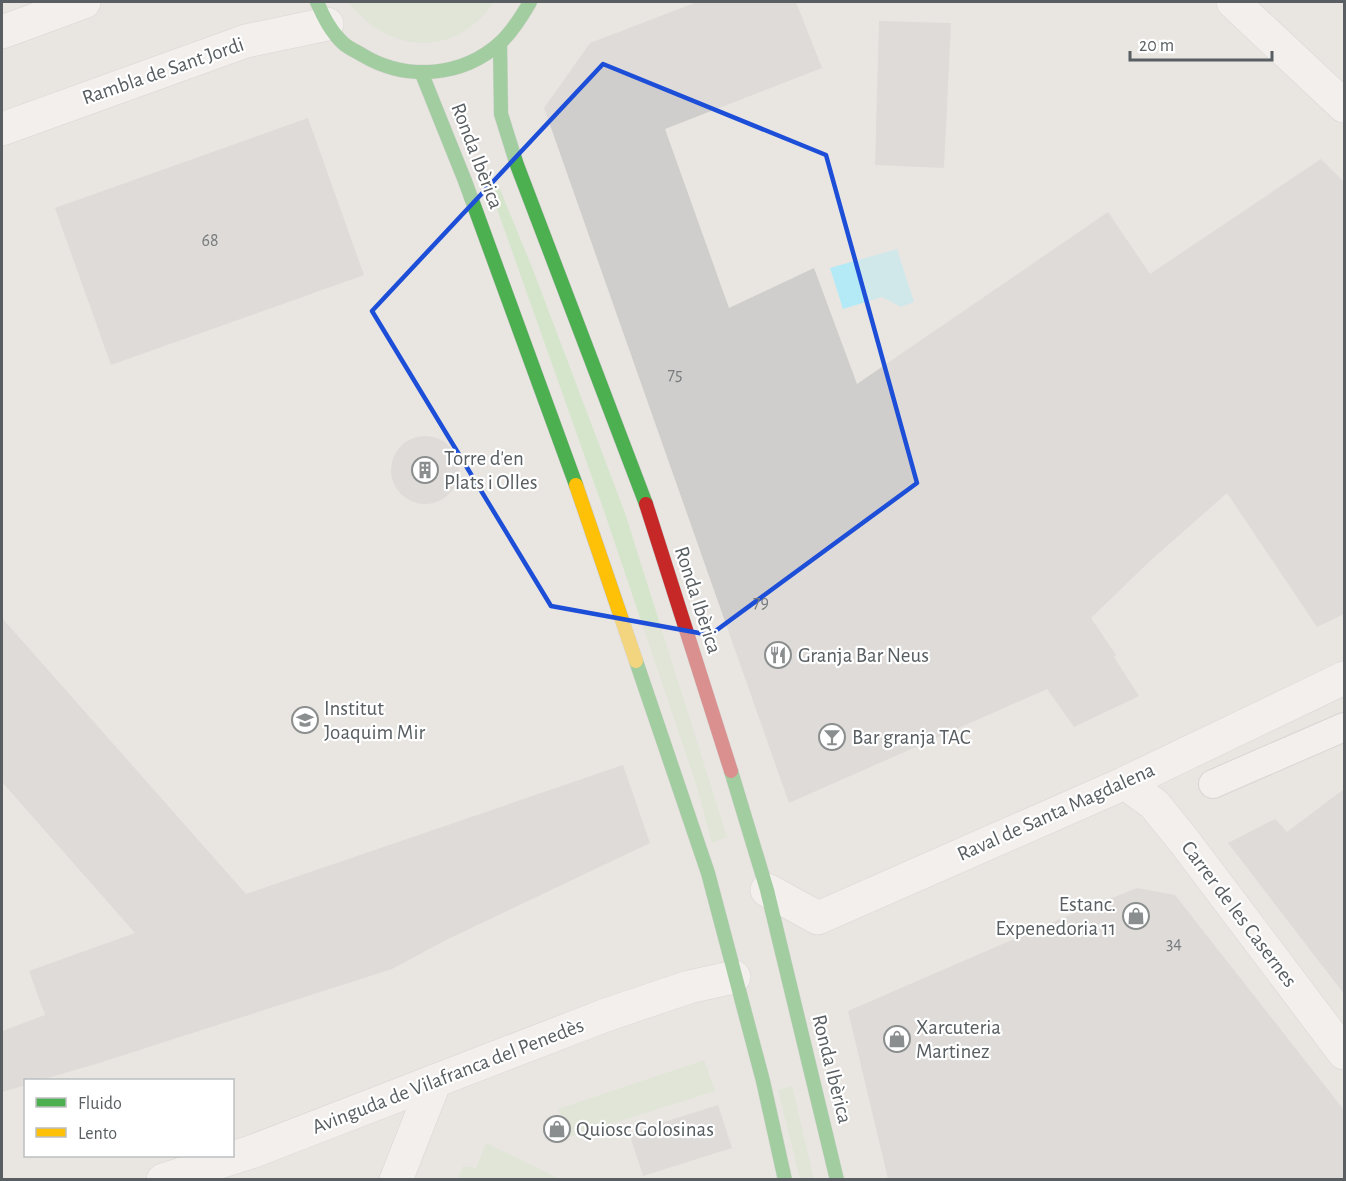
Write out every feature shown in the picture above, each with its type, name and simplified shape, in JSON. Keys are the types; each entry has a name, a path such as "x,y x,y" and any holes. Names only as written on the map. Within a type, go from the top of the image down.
{"street":[{"path":"2,32 84,2"},
{"path":"322,13 345,45 381,66 422,74 464,66 500,43 520,19 530,2"},
{"path":"1233,2 1344,106"},
{"name":"Rambla de Sant Jordi","path":"2,129 322,13"},
{"name":"Ronda Ibèrica","path":"500,43 501,114 517,165 645,502 767,890 837,1179"},
{"name":"Ronda Ibèrica","path":"422,74 465,181 592,530 708,873 763,1081 785,1179"},
{"name":"Raval de Santa Magdalena","path":"767,890 818,918 1125,783 1344,678"},
{"name":"Carrer de les Casernes","path":"1125,783 1154,804 1344,1053"},
{"name":"Avinguda de Vilafranca del Penedès","path":"163,1179 251,1152 606,1015 689,987 734,977"},
{"path":"396,1179 435,1081"}],"lane":[{"path":"1213,784 1344,727"}],"highlighted area":[{"path":"603,64 826,155 917,483 710,635 551,606 372,311"}],"green space":[{"path":"348,2 494,2 478,20 460,33 441,41 422,43 402,40 383,32 364,19"},
{"path":"499,187 532,267 625,513 727,837 712,843 696,784 604,511 490,189"},
{"path":"704,1060 715,1091 569,1137 558,1109"},
{"path":"792,1086 814,1179 800,1179 778,1090"},
{"path":"486,1143 560,1179 458,1179 463,1166 476,1168"}],"water":[{"path":"897,249 914,302 901,307 882,297 843,309 830,268"}],"building":[{"path":"697,2 796,2 822,68 665,129 729,308 814,268 857,384 1108,212 1150,274 1321,159 1344,182 1344,614 1317,627 1227,493 1150,561 1091,618 1116,655 1114,657 1139,696 1074,727 1047,689 789,803 544,108 590,43"},
{"path":"879,21 951,23 944,168 875,165"},
{"path":"308,118 364,275 111,365 55,208"},
{"name":"Torre d'en Plats i Olles","path":"425,436 438,439 449,446 456,457 459,470 456,483 449,494 438,501 425,504 412,501 401,494 394,483 391,470 394,457 401,446 412,439"},
{"path":"2,618 246,894 623,765 650,843 444,941 392,969 99,1063 44,1079 24,1079 24,1086 2,1092 2,1031 45,1015 29,971 135,933 2,782"},
{"path":"1344,789 1344,994 1228,843 1275,819 1287,832"},
{"path":"1137,888 1175,895 1344,1110 1344,1179 888,1179 848,1011"},
{"path":"718,1105 732,1148 643,1176 629,1133"}],"traffic: fast":[{"path":"317,2 332,30 346,46 381,64 416,72 452,69 485,54 509,34 530,2"},
{"path":"500,43 501,114 517,165 646,504"},
{"path":"422,74 465,181 576,485"},
{"path":"636,661 708,873 763,1081 785,1180"},
{"path":"731,771 767,890 837,1180"}],"traffic: slow":[{"path":"576,485 636,661"}],"traffic: jam":[{"path":"646,504 731,771"}],"place":[{"name":"Torre d'en Plats i Olles","path":"425,470"},
{"name":"Granja Bar Neus","path":"778,655"},
{"name":"Institut Joaquim Mir","path":"305,720"},
{"name":"Bar granja TAC","path":"832,737"},
{"name":"Estanc. Expenedoria 11","path":"1136,916"},
{"name":"Xarcuteria Martinez","path":"897,1039"},
{"name":"Quiosc Golosinas","path":"557,1129"}]}
